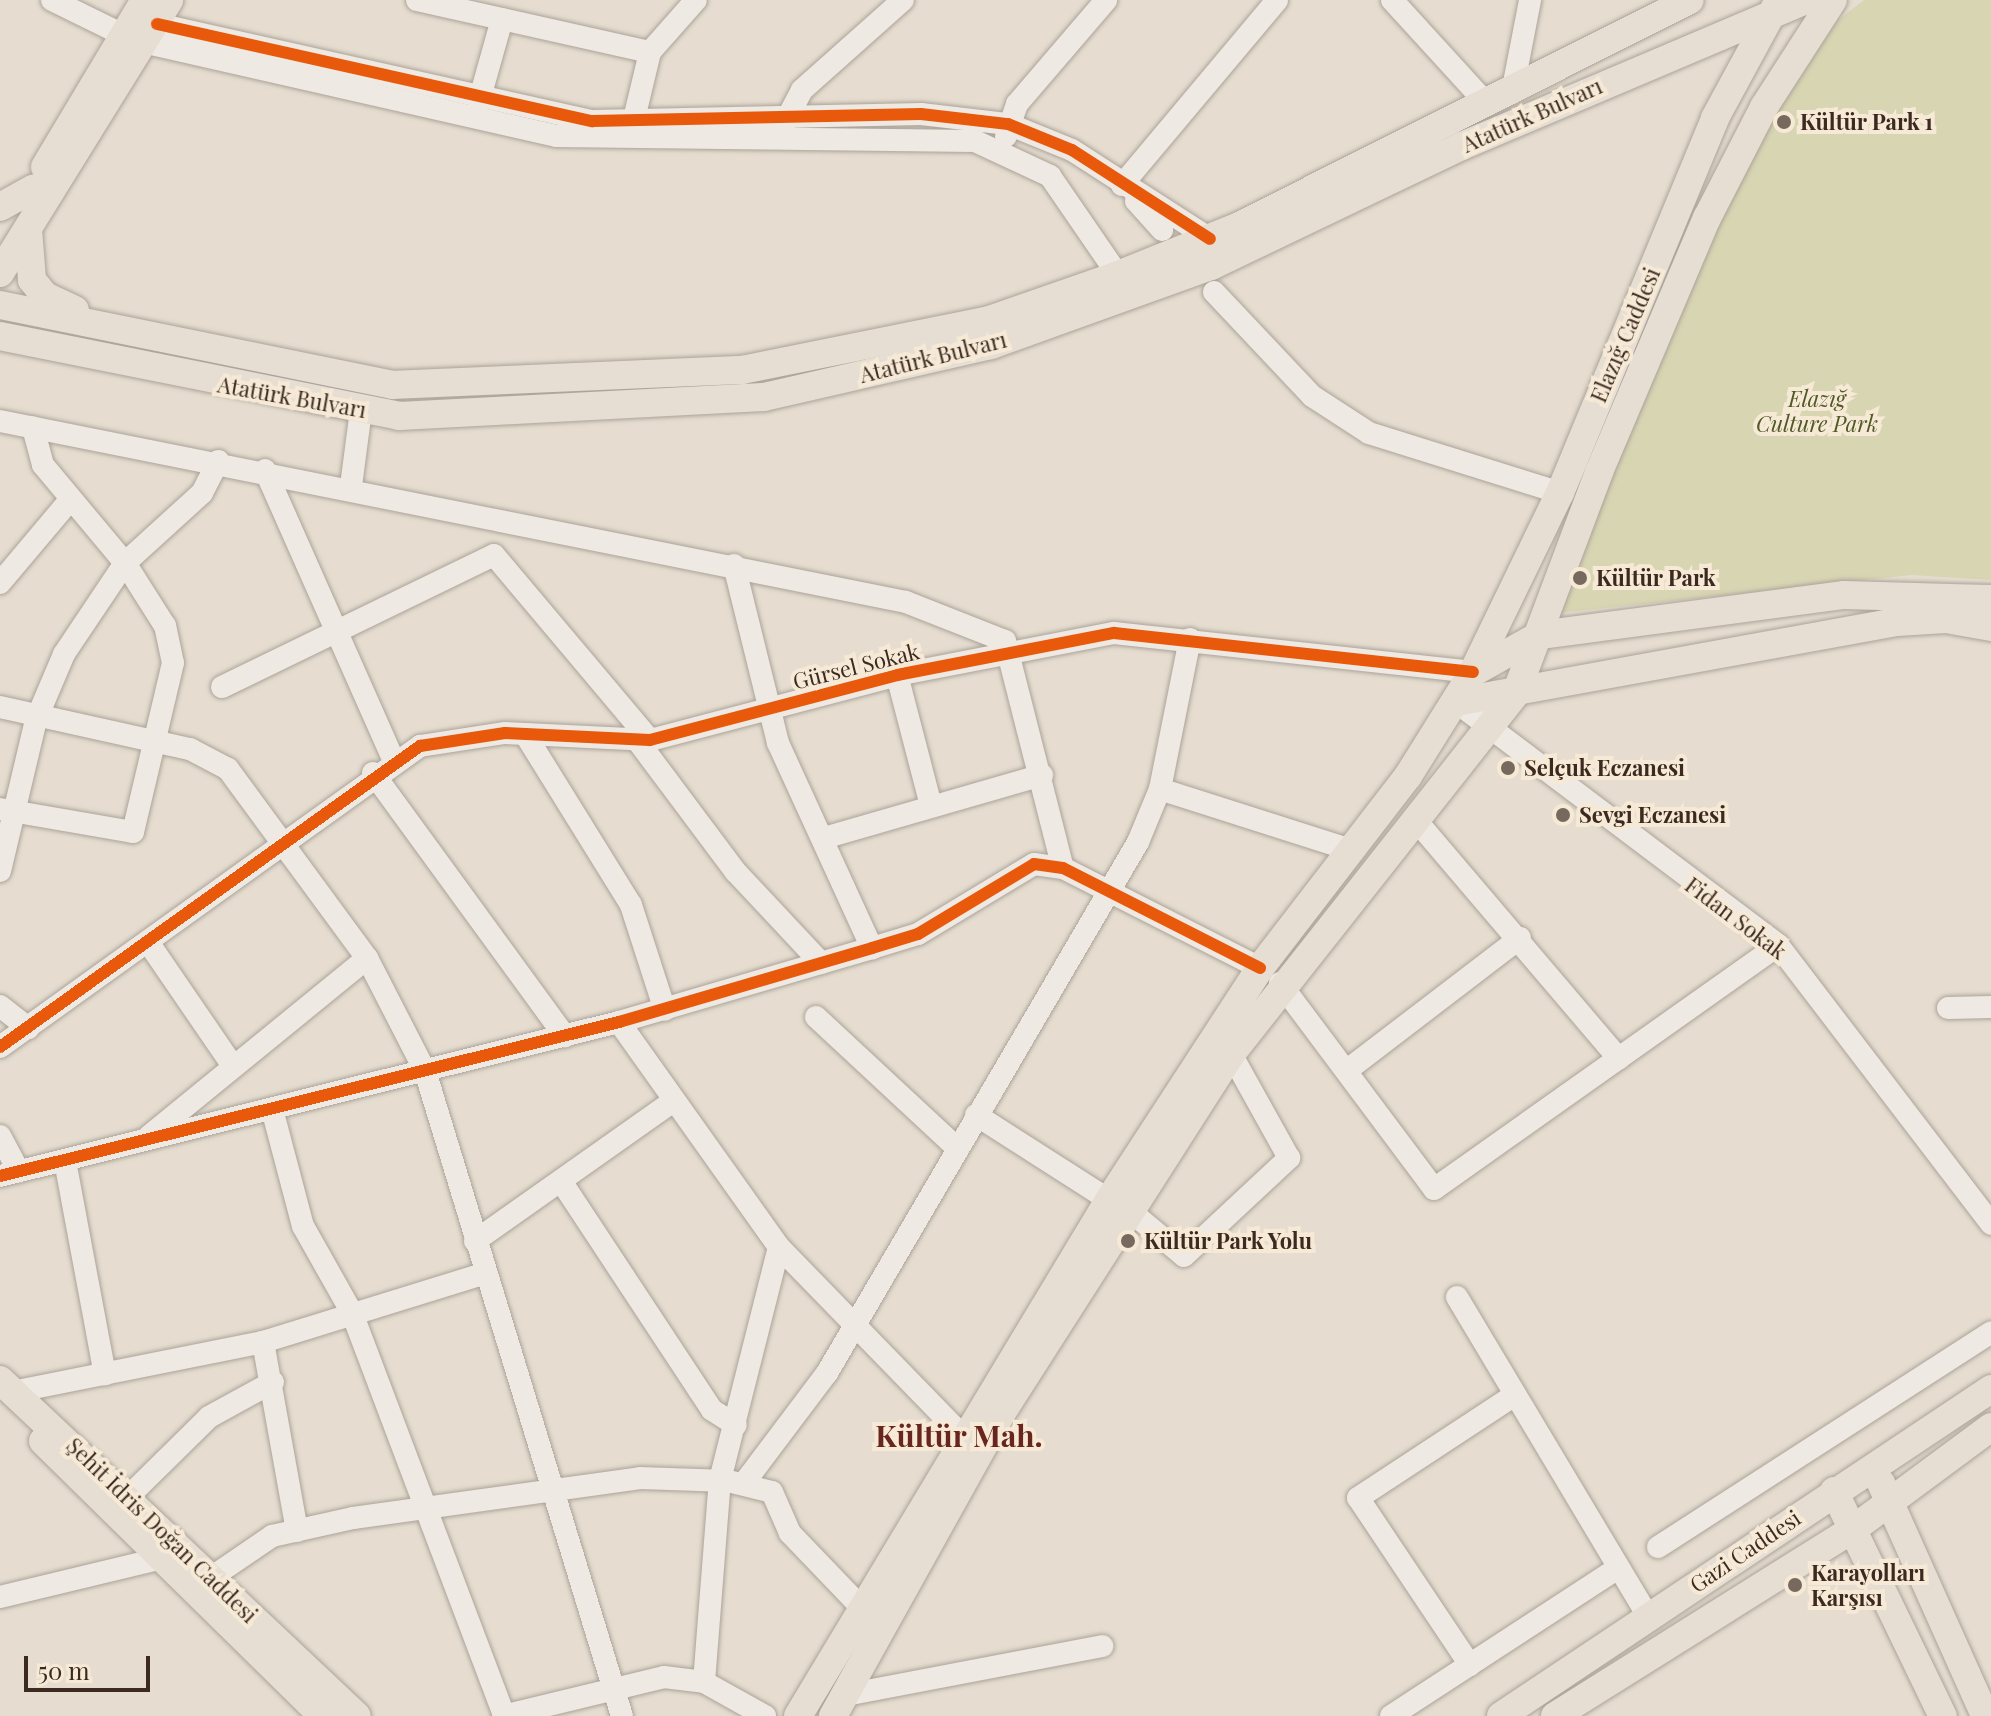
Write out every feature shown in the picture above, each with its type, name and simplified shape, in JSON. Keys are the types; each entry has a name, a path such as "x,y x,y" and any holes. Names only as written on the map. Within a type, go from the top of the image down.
{"main road":[{"name":"Atatürk Bulvarı","path":"0,305 393,385 726,371 986,321 1118,275 1210,239 1500,99 1690,0"},
{"name":"Atatürk Bulvarı","path":"8,343 399,416 764,397 991,345 1303,227 1462,146 1778,3 1806,0"},
{"path":"798,1716 859,1605 964,1437 1270,976 1414,818 1516,693 1599,472 1707,218 1764,107 1833,0"},
{"name":"Elazığ Caddesi","path":"1270,976 1351,850 1456,702 1473,672 1560,493 1715,118 1778,3"},
{"path":"0,239 148,20"},
{"path":"0,273 148,20"},
{"path":"0,207 33,189"},
{"path":"28,229 32,280 86,323"},
{"path":"1473,672 1540,635 1844,595 1991,599"},
{"path":"1456,702 1516,693 1669,658 1897,622 1946,619 1991,627"},
{"path":"840,1706 1119,1206 1231,1054 1270,976"},
{"name":"Gazi Caddesi","path":"1501,1716 1991,1389"},
{"name":"Şehit İdris Doğan Caddesi","path":"4,1392 129,1496 356,1716"},
{"name":"Şehit İdris Doğan Caddesi","path":"4,1392 163,1558 323,1716"},
{"name":"Gazi Caddesi","path":"1555,1716 1852,1530 1888,1499 1991,1427"},
{"path":"1873,1467 1985,1716"},
{"path":"1834,1491 1943,1716"}],"street":[{"path":"52,0 148,20 479,101 633,123 936,139 1003,149 1069,195 1118,275"},
{"path":"417,0 650,52"},
{"path":"633,123 650,52 696,0"},
{"path":"1003,149 1008,124 1017,104 1106,0"},
{"path":"1122,185 1277,0"},
{"path":"1392,0 1500,99 1530,0"},
{"path":"782,129 802,90 891,4"},
{"path":"479,101 502,19"},
{"path":"148,20 557,136 782,129 921,114 1008,124 1072,150 1210,239"},
{"path":"1122,185 1162,230"},
{"path":"1214,292 1312,396 1369,433 1560,493"},
{"path":"351,486 361,410"},
{"path":"0,421 351,486 906,602 1013,649 1063,868"},
{"path":"7,810 133,832 155,741 172,644 125,563 43,465 33,427"},
{"path":"0,871 7,810 36,720 64,654 125,563 202,493 218,461"},
{"path":"265,470 330,629 394,761"},
{"path":"0,583 70,500"},
{"path":"496,515 494,555 643,740 709,839 821,963"},
{"path":"222,687 330,629 494,555"},
{"path":"734,565 778,743 872,948"},
{"name":"Gürsel Sokak","path":"0,1047 283,845 373,773 420,746 525,734 643,740 897,675 1013,649 1114,633 1473,672"},
{"path":"744,1483 852,1328 956,1147 1110,892 1160,789 1190,639"},
{"path":"897,675 930,802"},
{"name":"Fidan Sokak","path":"1456,702 1778,945 1991,1224"},
{"path":"0,707 36,720 155,741 228,769 367,958 425,1071 483,1274 610,1690 622,1716"},
{"path":"525,734 631,905 665,1010"},
{"path":"373,773 565,1036"},
{"path":"824,838 930,802 1042,775"},
{"path":"1160,789 1351,850"},
{"path":"1414,818 1520,938 1619,1059"},
{"path":"0,1136 9,1174 665,1010 918,934 1034,864 1063,868 1270,976 1350,1068 1434,1189 1778,945"},
{"path":"1350,1068 1520,938"},
{"path":"148,942 233,1066"},
{"path":"145,1139 367,958"},
{"path":"0,1006 28,1028"},
{"path":"1948,1008 1991,1007"},
{"path":"816,1017 956,1147"},
{"path":"619,1022 672,1102 779,1247 852,1328 964,1437"},
{"path":"976,1115 1119,1206 1184,1256 1289,1158 1231,1054"},
{"path":"475,1241 672,1102"},
{"path":"272,1109 303,1226 352,1313 504,1716 664,1677 704,1682 765,1716"},
{"path":"65,1161 105,1374"},
{"path":"561,1181 712,1410 736,1425"},
{"path":"704,1682 720,1480 779,1247"},
{"path":"4,1392 263,1342 483,1274"},
{"path":"1457,1297 1648,1616"},
{"path":"1658,1547 1991,1332"},
{"path":"263,1342 273,1382 297,1531"},
{"path":"129,1496 209,1417 273,1382"},
{"path":"1470,1665 1358,1498 1515,1395"},
{"path":"212,1577 257,1545 297,1531 425,1508 640,1478 720,1480 744,1483 772,1492 790,1533 859,1605"},
{"path":"0,1597 163,1558"},
{"path":"1391,1716 1618,1568"},
{"path":"840,1706 1102,1646"}],"green space":[{"name":"Elazığ Culture Park","path":"1864,0 1991,0 1991,580 1911,575 1560,613 1638,390 1778,97 1838,20"}],"cycle path":[{"path":"157,24 592,121 921,114 1008,124 1072,150 1210,239"},
{"path":"0,1047 420,746 505,733 650,740 897,675 1114,633 1473,672"},
{"path":"0,1176 619,1022 872,948 918,934 1034,864 1063,868 1260,968"}],"place":[{"name":"Kültür Park 1","path":"1784,122"},
{"name":"Kültür Park","path":"1580,578"},
{"name":"Selçuk Eczanesi","path":"1508,768"},
{"name":"Sevgi Eczanesi","path":"1563,815"},
{"name":"Kültür Park Yolu","path":"1128,1241"},
{"name":"Karayolları Karşısı","path":"1795,1585"}],"district":[{"name":"Kültür Mah.","path":"959,1435"}]}
